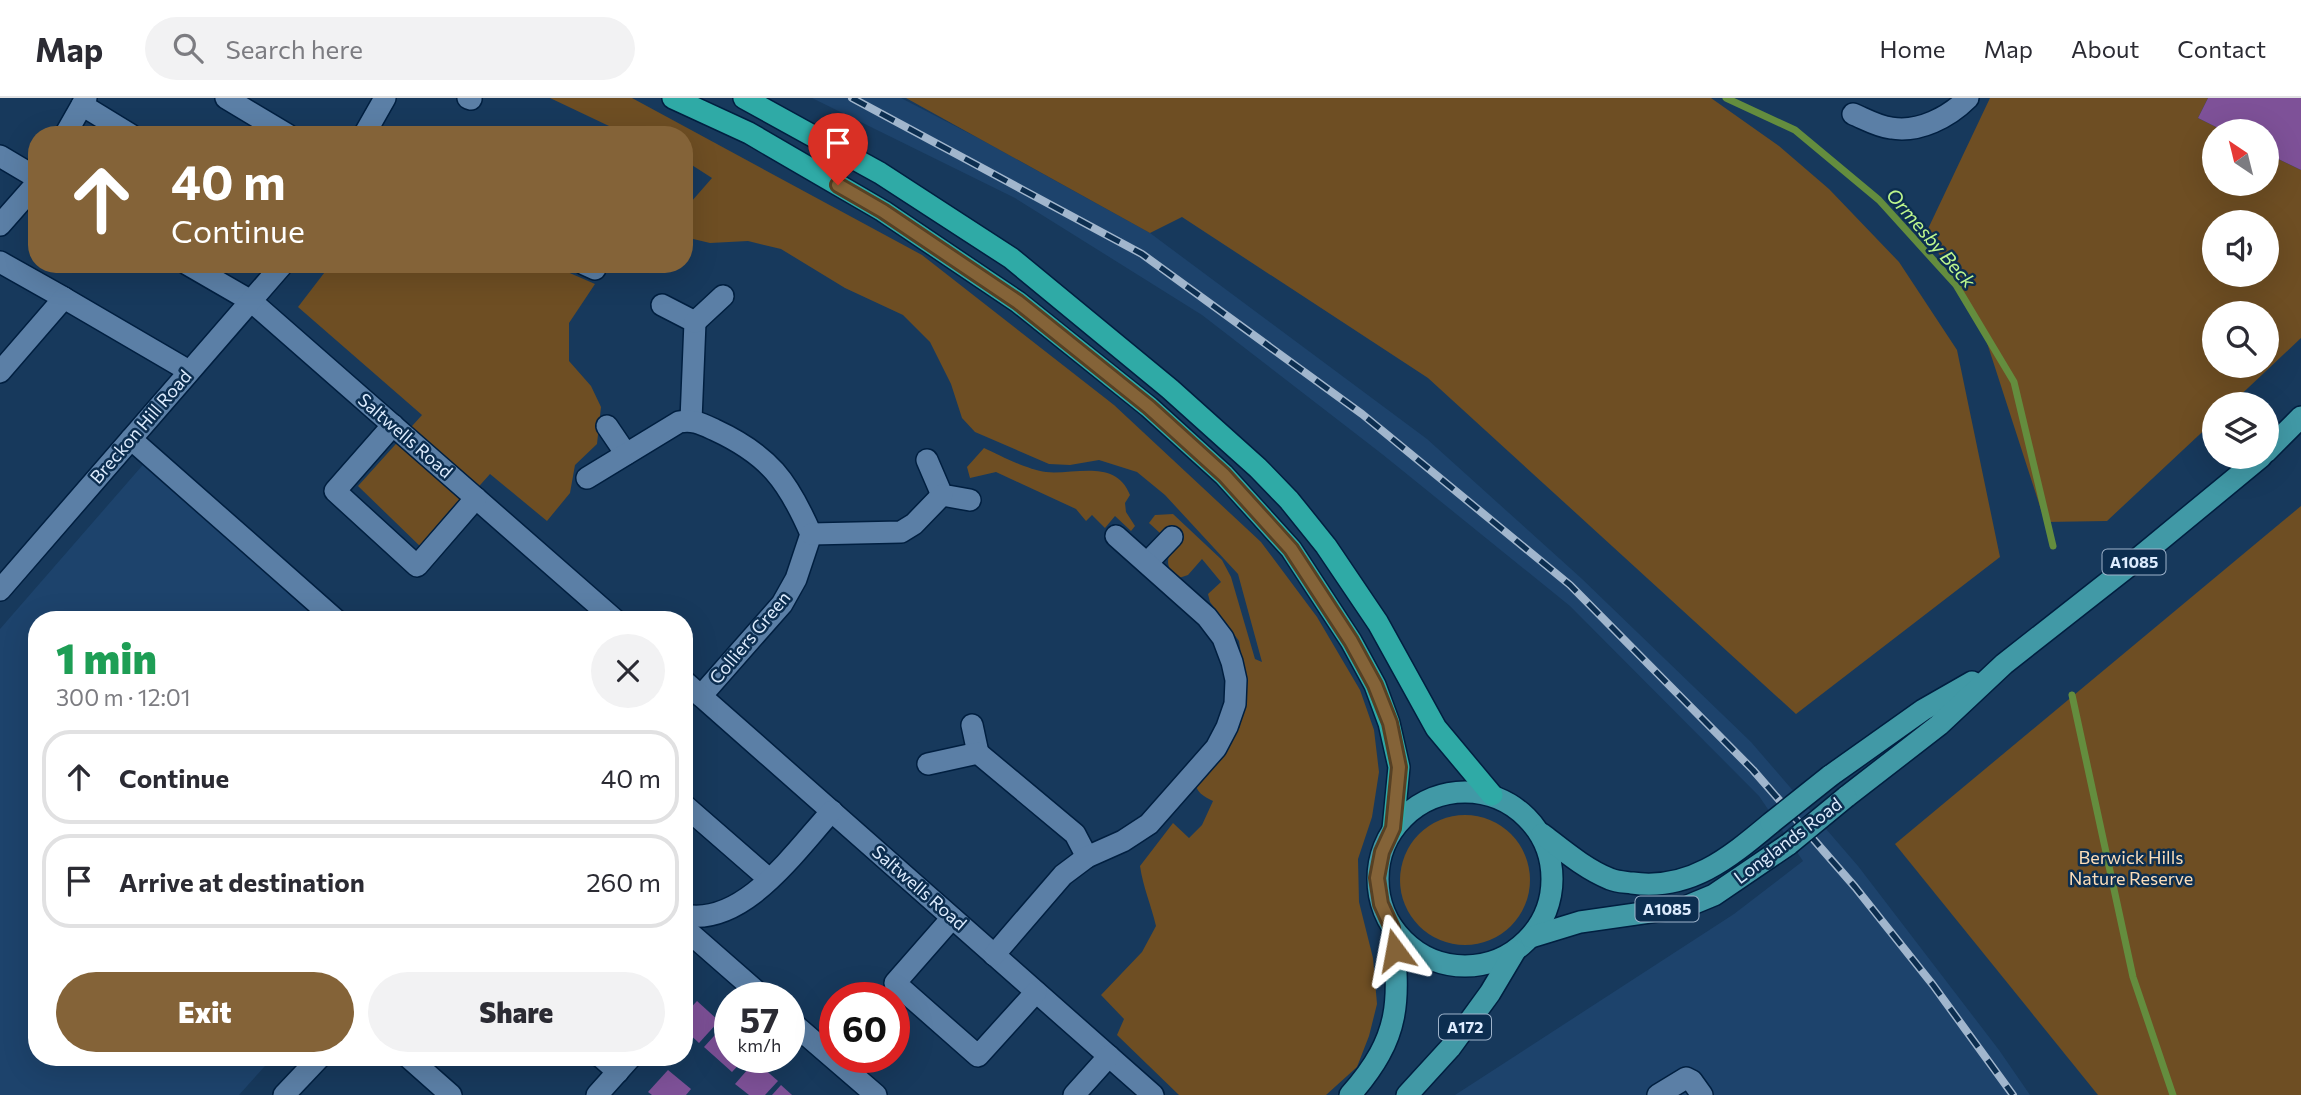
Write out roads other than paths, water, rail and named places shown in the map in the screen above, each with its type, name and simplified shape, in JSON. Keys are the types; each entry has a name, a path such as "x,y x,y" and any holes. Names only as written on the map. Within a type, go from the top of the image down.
{"highway":[{"path":"673,98 748,133 883,211 1018,302 1149,407 1224,475 1291,549 1351,641 1375,685 1390,723 1399,767 1393,828"},
{"path":"744,98 880,173 1011,258 1170,389 1258,468 1289,500 1326,546 1378,623 1436,728 1492,795"}],"main road":[{"path":"2279,439 2301,416"},
{"name":"Longlands Road","path":"1531,937 1580,922 1685,907 1714,895 1789,844 1939,725 2004,664 2246,469"},
{"name":"Longlands Road","path":"1350,1095 1372,1067 1389,1038 1396,1010 1397,972 1392,928 1381,904 1377,878 1382,852 1393,828 1413,809 1437,796 1465,791 1492,795 1520,810 1541,833 1576,859 1612,880 1649,885 1698,875 1723,861 1830,776 1923,710 2004,664"},
{"name":"Longlands Road","path":"1392,928 1417,952 1448,965 1483,965 1515,951 1531,937 1546,913 1553,887 1551,859 1541,833"},
{"name":"Longlands Road","path":"1407,1095 1450,1048 1490,993 1515,951"}],"street":[{"path":"226,98 270,126"},
{"path":"369,126 385,98"},
{"path":"1853,114 1891,128 1919,127 1955,111 1968,98"},
{"path":"70,126 84,102 118,126"},
{"path":"0,156 28,174"},
{"path":"0,225 28,191"},
{"path":"0,262 189,371"},
{"name":"Saltwells Road","path":"203,273 251,301 477,498 591,611"},
{"name":"Breckon Hill Road","path":"0,590 275,273"},
{"path":"691,420 695,322 723,296"},
{"path":"0,372 64,299"},
{"path":"662,304 695,322"},
{"path":"587,478 679,422 691,420 736,440 769,463 796,499 811,534 901,532 914,524 942,495"},
{"path":"393,425 335,491 417,566 477,498"},
{"path":"607,426 626,454"},
{"path":"131,439 326,611"},
{"path":"927,460 942,495"},
{"path":"942,495 970,499"},
{"name":"Colliers Green","path":"701,696 782,604 796,579 811,534"},
{"path":"994,955 1063,875 1087,858 1123,841 1149,824 1216,748 1235,704 1236,680 1223,638 1207,617 1116,536"},
{"path":"1147,563 1172,537"},
{"name":"Saltwells Road","path":"693,689 1153,1095"},
{"path":"972,725 978,752 1074,834 1087,858"},
{"path":"928,764 978,752"},
{"path":"693,915 710,916 734,908 754,894 832,811"},
{"path":"693,813 769,879"},
{"path":"952,918 895,983 905,992 978,1056 1036,992"},
{"path":"693,936 746,982"},
{"path":"805,1034 876,1095"},
{"path":"1074,1095 1109,1056"},
{"path":"284,1095 311,1066"},
{"path":"418,1066 451,1095"},
{"path":"597,1095 623,1066"},
{"path":"1658,1095 1686,1078 1692,1081 1702,1095"}],"waterway":[{"name":"Ormesby Beck","path":"1726,98 1795,130 1879,200 1956,285 2014,382 2053,546"},
{"path":"2072,695 2133,977 2173,1095"}],"railway":[{"path":"852,98 1142,254 1362,414 1570,585 1753,770 1855,887 1933,985 2013,1095"}],"park label":[{"name":"Berwick Hills Nature Reserve","path":"2131,868"}]}
